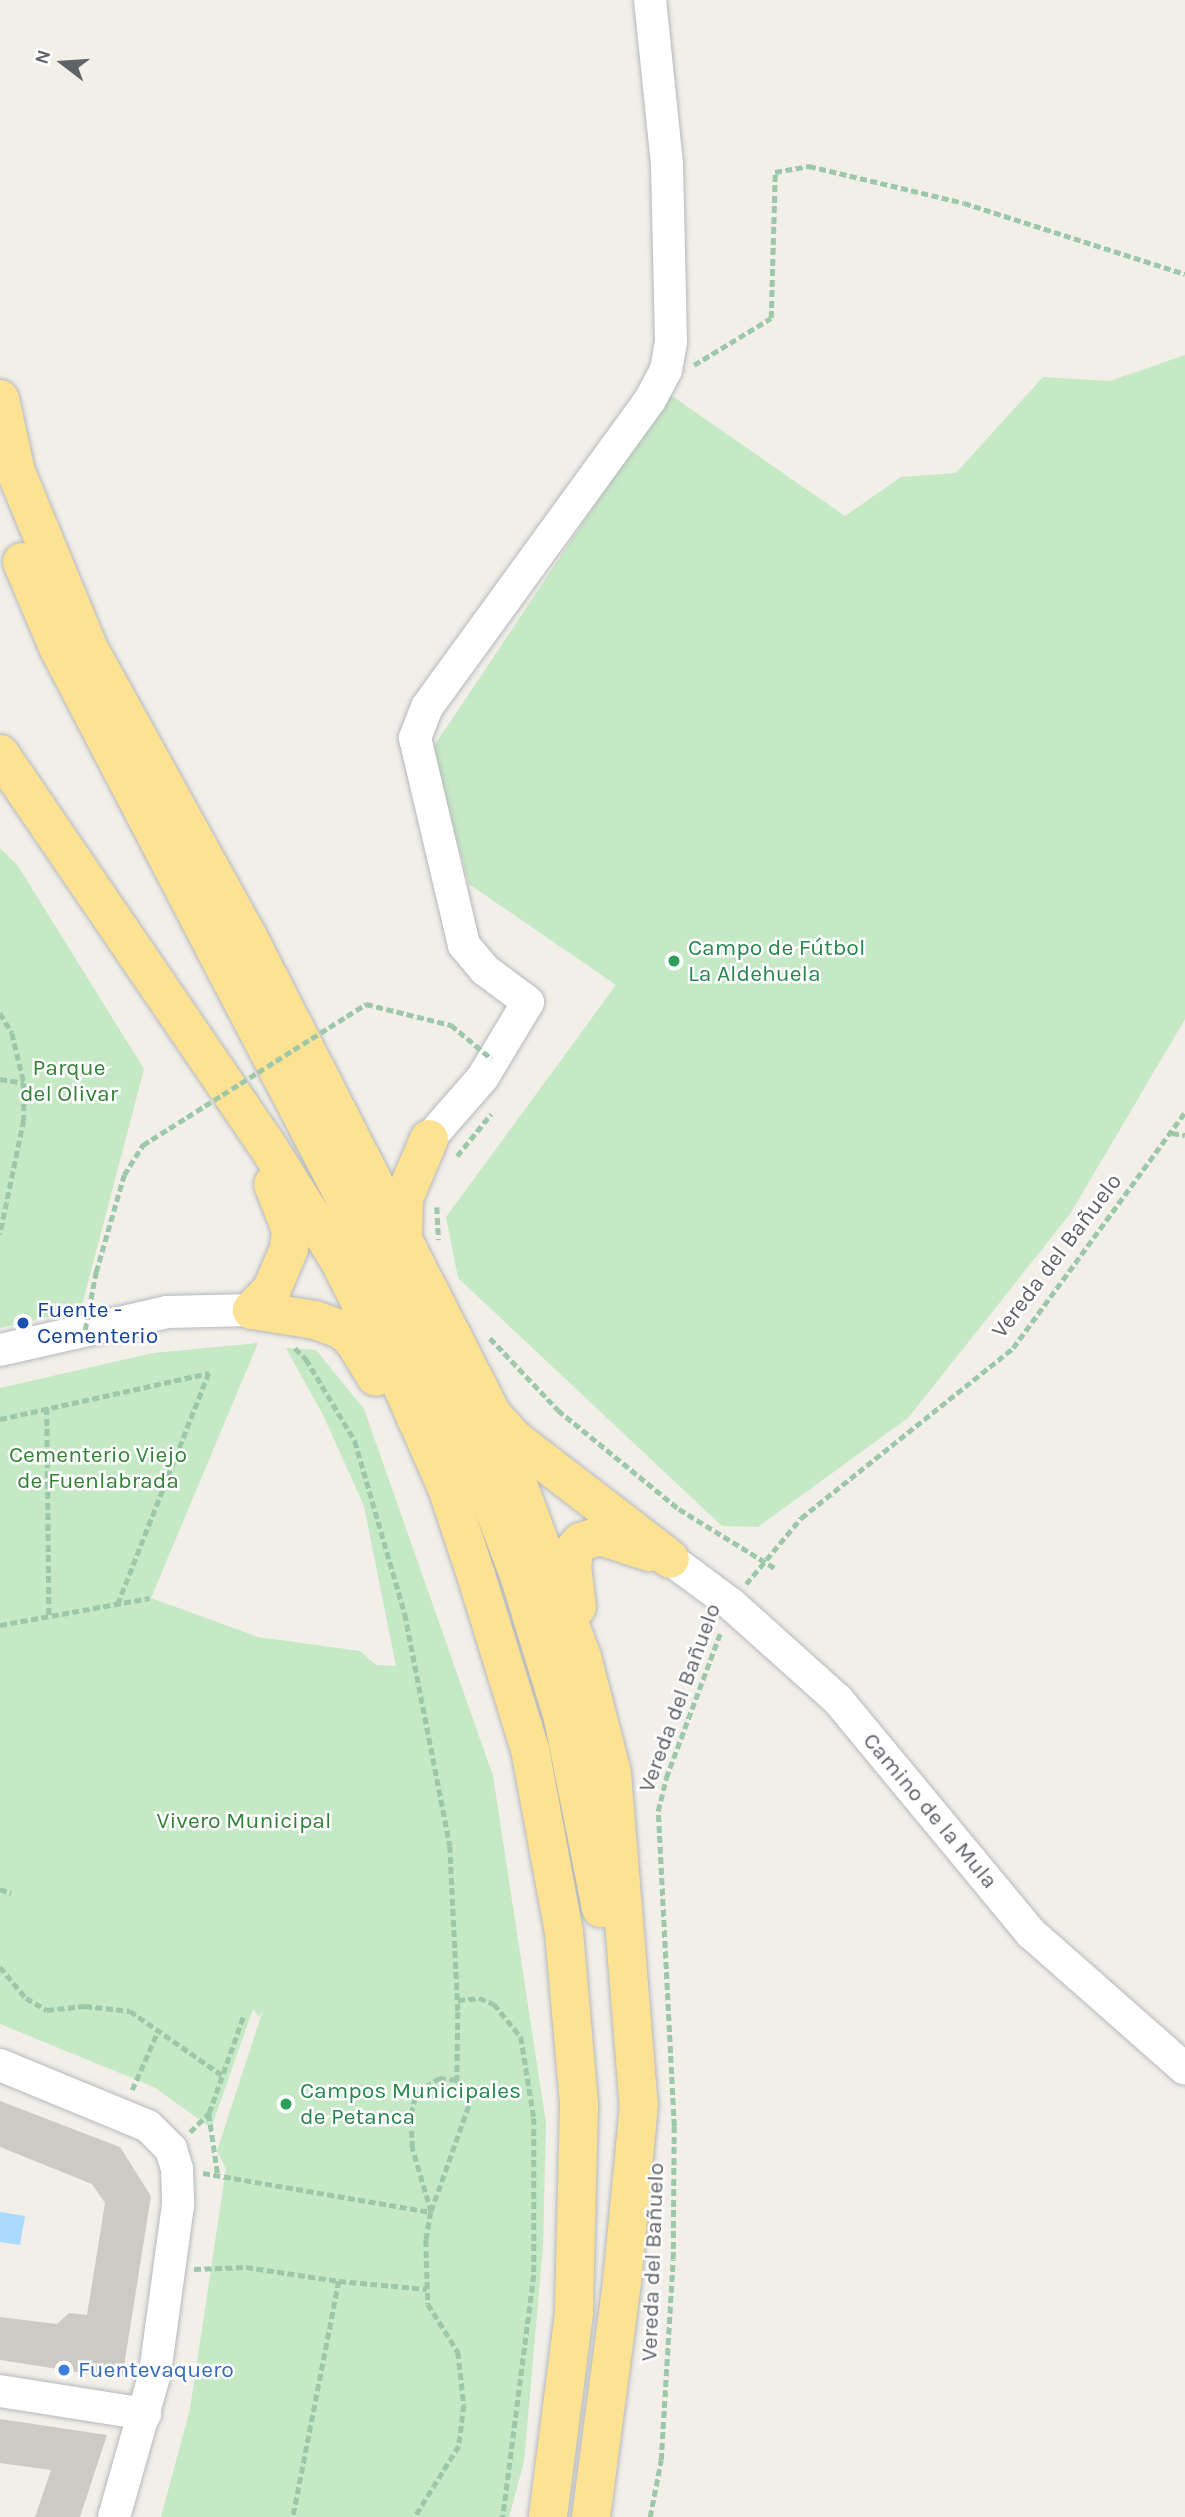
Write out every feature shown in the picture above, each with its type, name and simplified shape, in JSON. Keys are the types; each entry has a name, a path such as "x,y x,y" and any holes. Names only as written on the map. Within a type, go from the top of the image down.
{"highway":[{"path":"0,399 16,471 88,647 245,931 492,1415 583,1657 612,1773 639,2105 620,2295 591,2517"},
{"path":"0,490 16,550 58,647 428,1360 480,1472 520,1578 564,1718 599,1886 625,2224"},
{"path":"0,754 237,1103 339,1260 402,1386 447,1488 530,1749 564,1931 579,2104 575,2314 548,2517"},
{"path":"237,1103 291,1230 289,1249 272,1289 252,1310"},
{"path":"348,1131 377,1148 398,1152 439,1152"},
{"path":"402,1238 404,1198 439,1152"},
{"path":"252,1310 315,1320 354,1341 399,1423 447,1488"},
{"path":"492,1415 513,1437 670,1559"},
{"path":"583,1657 572,1568 574,1550 581,1542 600,1536 670,1559"}],"street":[{"path":"439,1152 483,1077 495,1065 528,1002 485,970 464,945 415,738 427,707 650,400 666,370 671,341 667,164 650,0"},
{"path":"0,1350 167,1312 252,1310"},
{"name":"Camino de la Mula","path":"670,1559 731,1605 838,1700 1031,1933 1185,2069"},
{"path":"0,2066 148,2126 174,2159 178,2205 145,2414 114,2517"},
{"path":"0,2391 145,2414"}],"path":[{"path":"666,370 678,374 771,318 775,173 809,166 964,203 1185,274"},
{"path":"85,1330 96,1272 124,1175 143,1145 366,1004 451,1025 495,1065"},
{"path":"0,1013 12,1033 24,1083 24,1120 0,1235"},
{"path":"0,1079 24,1083"},
{"path":"439,1152 499,1103"},
{"name":"Vereda del Bañuelo","path":"650,2517 661,2460 674,2259 674,2126 658,1811 666,1778 731,1605 765,1559 801,1518 1013,1348 1185,1112"},
{"path":"1172,1133 1185,1135"},
{"path":"436,1201 440,1250"},
{"path":"487,1334 558,1410 680,1509 775,1567"},
{"path":"288,1342 306,1359 355,1441 405,1614 450,1846 457,2000 457,2080"},
{"path":"0,1419 209,1373 118,1604"},
{"path":"47,1408 49,1616"},
{"path":"0,1625 150,1598"},
{"path":"0,1889 11,1893"},
{"path":"0,1967 26,1998 47,2010 85,2006 130,2011 157,2033 222,2075"},
{"path":"457,2000 479,1998 494,2004 522,2037 534,2118 534,2275 503,2517"},
{"path":"243,2017 209,2113 174,2159 218,2176 431,2212"},
{"path":"120,2113 157,2033"},
{"path":"415,2517 459,2446 464,2405 458,2352 428,2304 427,2289 426,2240 431,2212 468,2106 467,2091 457,2080 439,2078 416,2092 411,2114 412,2148 426,2180 431,2212"},
{"path":"209,2113 218,2176"},
{"path":"169,2270 246,2267 340,2281 427,2289"},
{"path":"293,2517 340,2281"}],"green space":[{"path":"1185,355 1185,1019 1070,1214 908,1418 758,1527 722,1526 458,1278 446,1217 616,985 469,884 432,749 669,394 845,516 901,477 956,473 1043,377 1110,381"},
{"name":"Parque del Olivar","path":"0,848 18,866 144,1069 81,1309 0,1328"},
{"path":"258,1343 151,1598 258,1637 360,1651 376,1665 396,1666 364,1506 323,1415 286,1348 316,1350 364,1409 493,1776 546,2123 543,2246 524,2462 509,2517 161,2517 190,2409 226,2169 217,2151 264,2007 259,2017 253,2009 211,2128 154,2087 0,2024 0,1388 153,1353"}],"water":[{"path":"0,2212 25,2216 20,2245 0,2242"}],"building":[{"path":"0,2101 120,2147 151,2196 122,2379 0,2360 0,2317 57,2324 69,2313 87,2315 105,2203 92,2184 0,2147"},
{"path":"0,2419 107,2435 80,2517 35,2517 51,2470 0,2463"}],"place":[{"name":"Campo de Fútbol La Aldehuela","path":"674,961"},
{"name":"Fuente - Cementerio","path":"23,1323"},
{"name":"Campos Municipales de Petanca","path":"286,2104"},
{"name":"Fuentevaquero","path":"64,2370"}],"park label":[{"name":"Cementerio Viejo de Fuenlabrada","path":"98,1468"},
{"name":"Vivero Municipal","path":"244,1821"}]}
